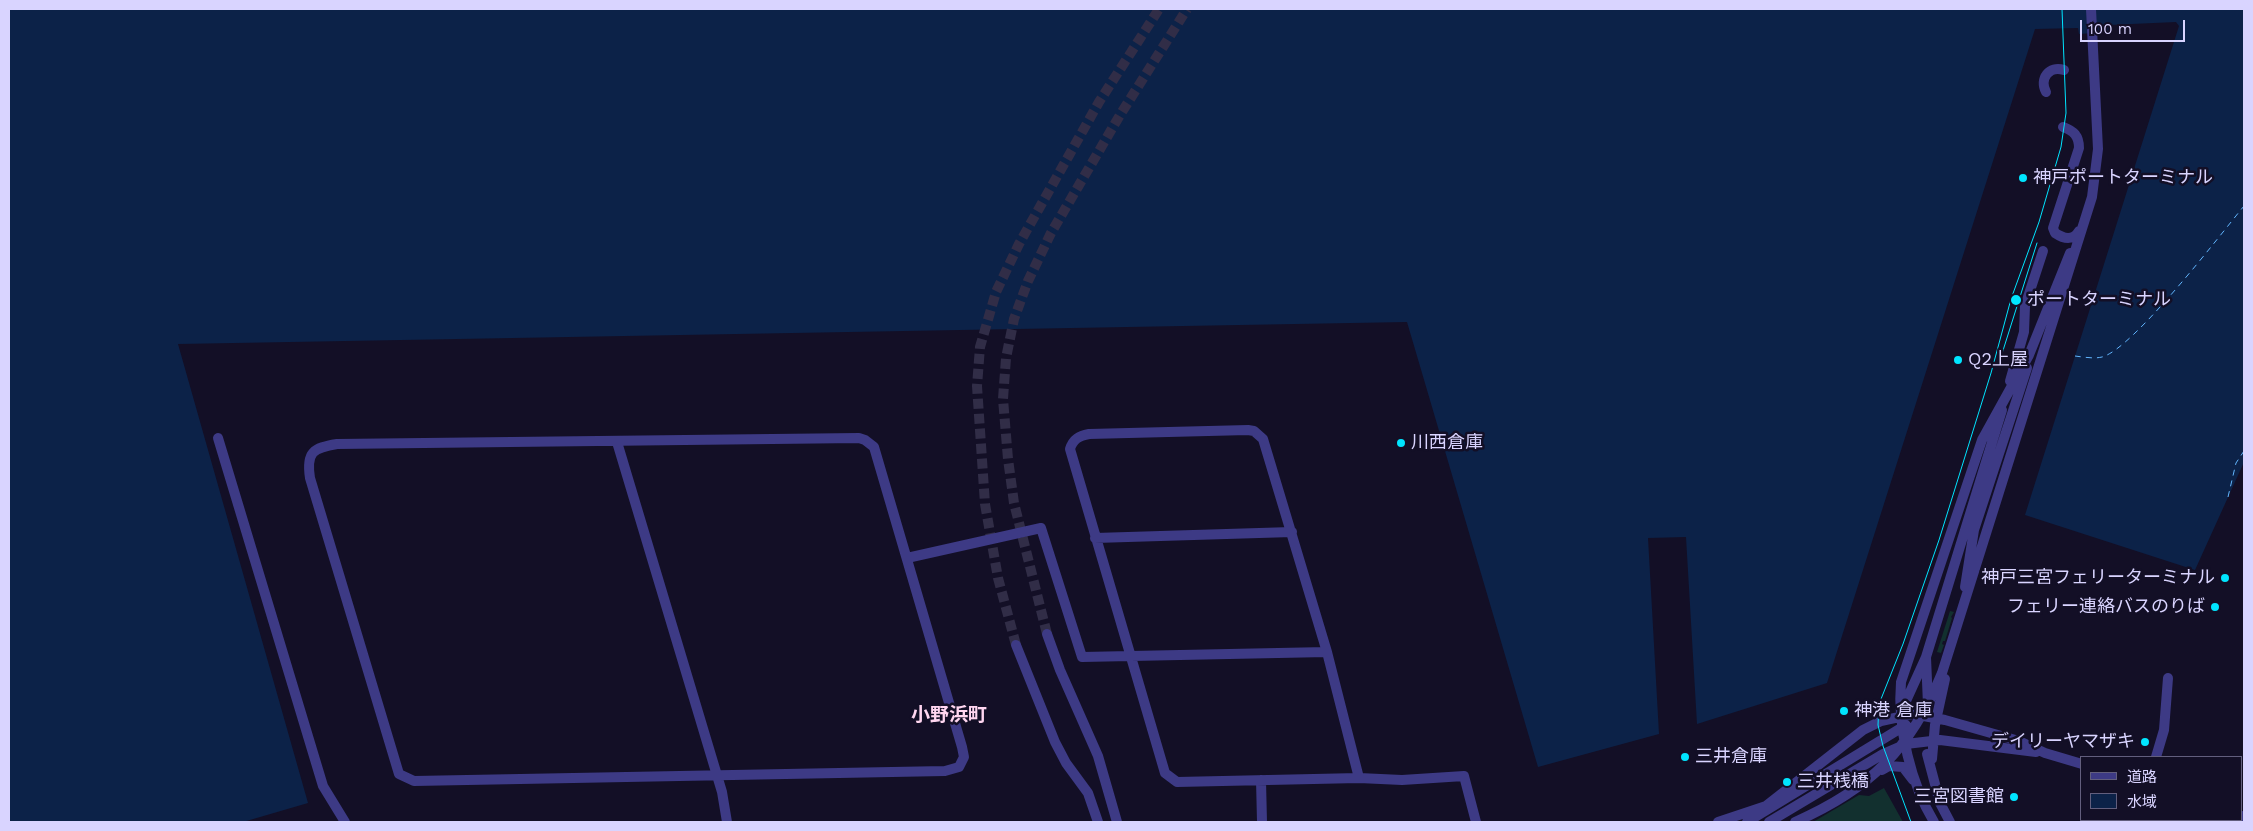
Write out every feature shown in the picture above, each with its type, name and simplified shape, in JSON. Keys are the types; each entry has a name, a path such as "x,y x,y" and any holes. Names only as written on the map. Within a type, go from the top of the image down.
{"street":[{"path":"1805,822 1863,790 1896,760 1924,721 1944,673 2075,271 2093,197 2099,149 2092,9"},
{"path":"2046,92 2043,84 2046,74 2053,69 2064,70"},
{"path":"2063,127 2072,130 2076,135 2079,148 2053,228 2055,233 2067,239 2074,237 2080,231"},
{"path":"1934,822 1918,787 1906,744 1900,715 1901,682 1987,427 2029,356 2093,197"},
{"path":"1950,822 1940,803 1927,758 1929,717 1937,680 1960,607 1974,530 2041,327 2093,197"},
{"path":"1900,715 1926,657 1992,446 2024,332 2025,306 2043,251"},
{"path":"1358,778 1328,652 1263,439 1254,431 1089,434 1080,436 1070,449 1130,656 1168,777 1177,782 1358,778 1402,780 1464,776 1476,822"},
{"path":"218,438 323,786 336,811 345,822"},
{"path":"865,440 874,447 907,558 962,747 964,757 959,767 945,771 414,781 399,774 310,478 308,463 314,451 337,444 865,440"},
{"path":"617,442 722,792 727,822"},
{"path":"907,558 1041,528 1082,657 1328,652"},
{"path":"1095,538 1292,532"},
{"path":"1048,634 1060,670 1098,756 1116,822"},
{"path":"1016,644 1055,742 1066,763 1088,793 1098,822"},
{"path":"1926,657 1929,717"},
{"path":"1932,760 1935,725 1944,673"},
{"path":"1795,822 1860,787 1886,764 1912,733 1944,673"},
{"path":"2156,756 2164,730 2168,678"},
{"path":"1718,822 1766,806 1863,730 1881,720 1900,715 1913,714 1929,717 2019,741 2045,753 2080,763"},
{"path":"1747,822 1902,727 1929,717"},
{"path":"1769,822 1875,759 1906,744 1940,740 2045,753"},
{"path":"1787,822 1889,766 1903,768 1918,787"},
{"path":"1928,772 1932,790 1944,822"},
{"path":"1261,780 1262,822"}],"green space":[{"path":"1950,611 1954,612 1945,641 1942,644 1944,645 1941,653 1937,652"},
{"path":"1884,788 1903,822 1813,822 1859,795 1869,796"},
{"path":"2148,821 2225,822 2151,822"}],"water":[{"path":"9,9 2244,9 2244,462 2195,570 2025,515 2179,26 2176,22 2109,25 2109,32 2079,34 2078,28 2035,29 1827,683 1697,724 1686,537 1648,538 1659,734 1538,767 1407,322 178,344 308,803 243,822 9,822"}],"ferry route":[{"path":"2075,356 2102,357 2116,349 2134,334 2176,289 2244,206"},
{"path":"2228,497 2236,463 2244,451"}],"tunnel":[{"path":"1016,645 998,578 985,504 977,386 980,347 996,292 1019,244 1099,102 1159,9"},
{"path":"1047,634 1014,503 1008,459 1003,399 1006,358 1014,319 1028,281 1051,233 1120,115 1187,9"}],"tram line":[{"path":"1911,822 1883,746 1878,725 1879,704 1903,644 1939,540 1991,373 2011,299 2039,222 2061,147 2066,113 2062,9"},
{"path":"2000,360 2037,243"}],"place":[{"name":"神戸ポートターミナル","path":"2023,178"},
{"name":"ポートターミナル","path":"2016,300"},
{"name":"Q2上屋","path":"1958,360"},
{"name":"川西倉庫","path":"1401,443"},
{"name":"神戸三宮フェリーターミナル","path":"2225,578"},
{"name":"フェリー連絡バスのりば","path":"2215,607"},
{"name":"神港 倉庫","path":"1844,711"},
{"name":"デイリーヤマザキ","path":"2145,742"},
{"name":"三井倉庫","path":"1685,757"},
{"name":"三井桟橋","path":"1787,782"},
{"name":"三宮図書館","path":"2014,797"}],"district":[{"name":"小野浜町","path":"949,715"}]}
